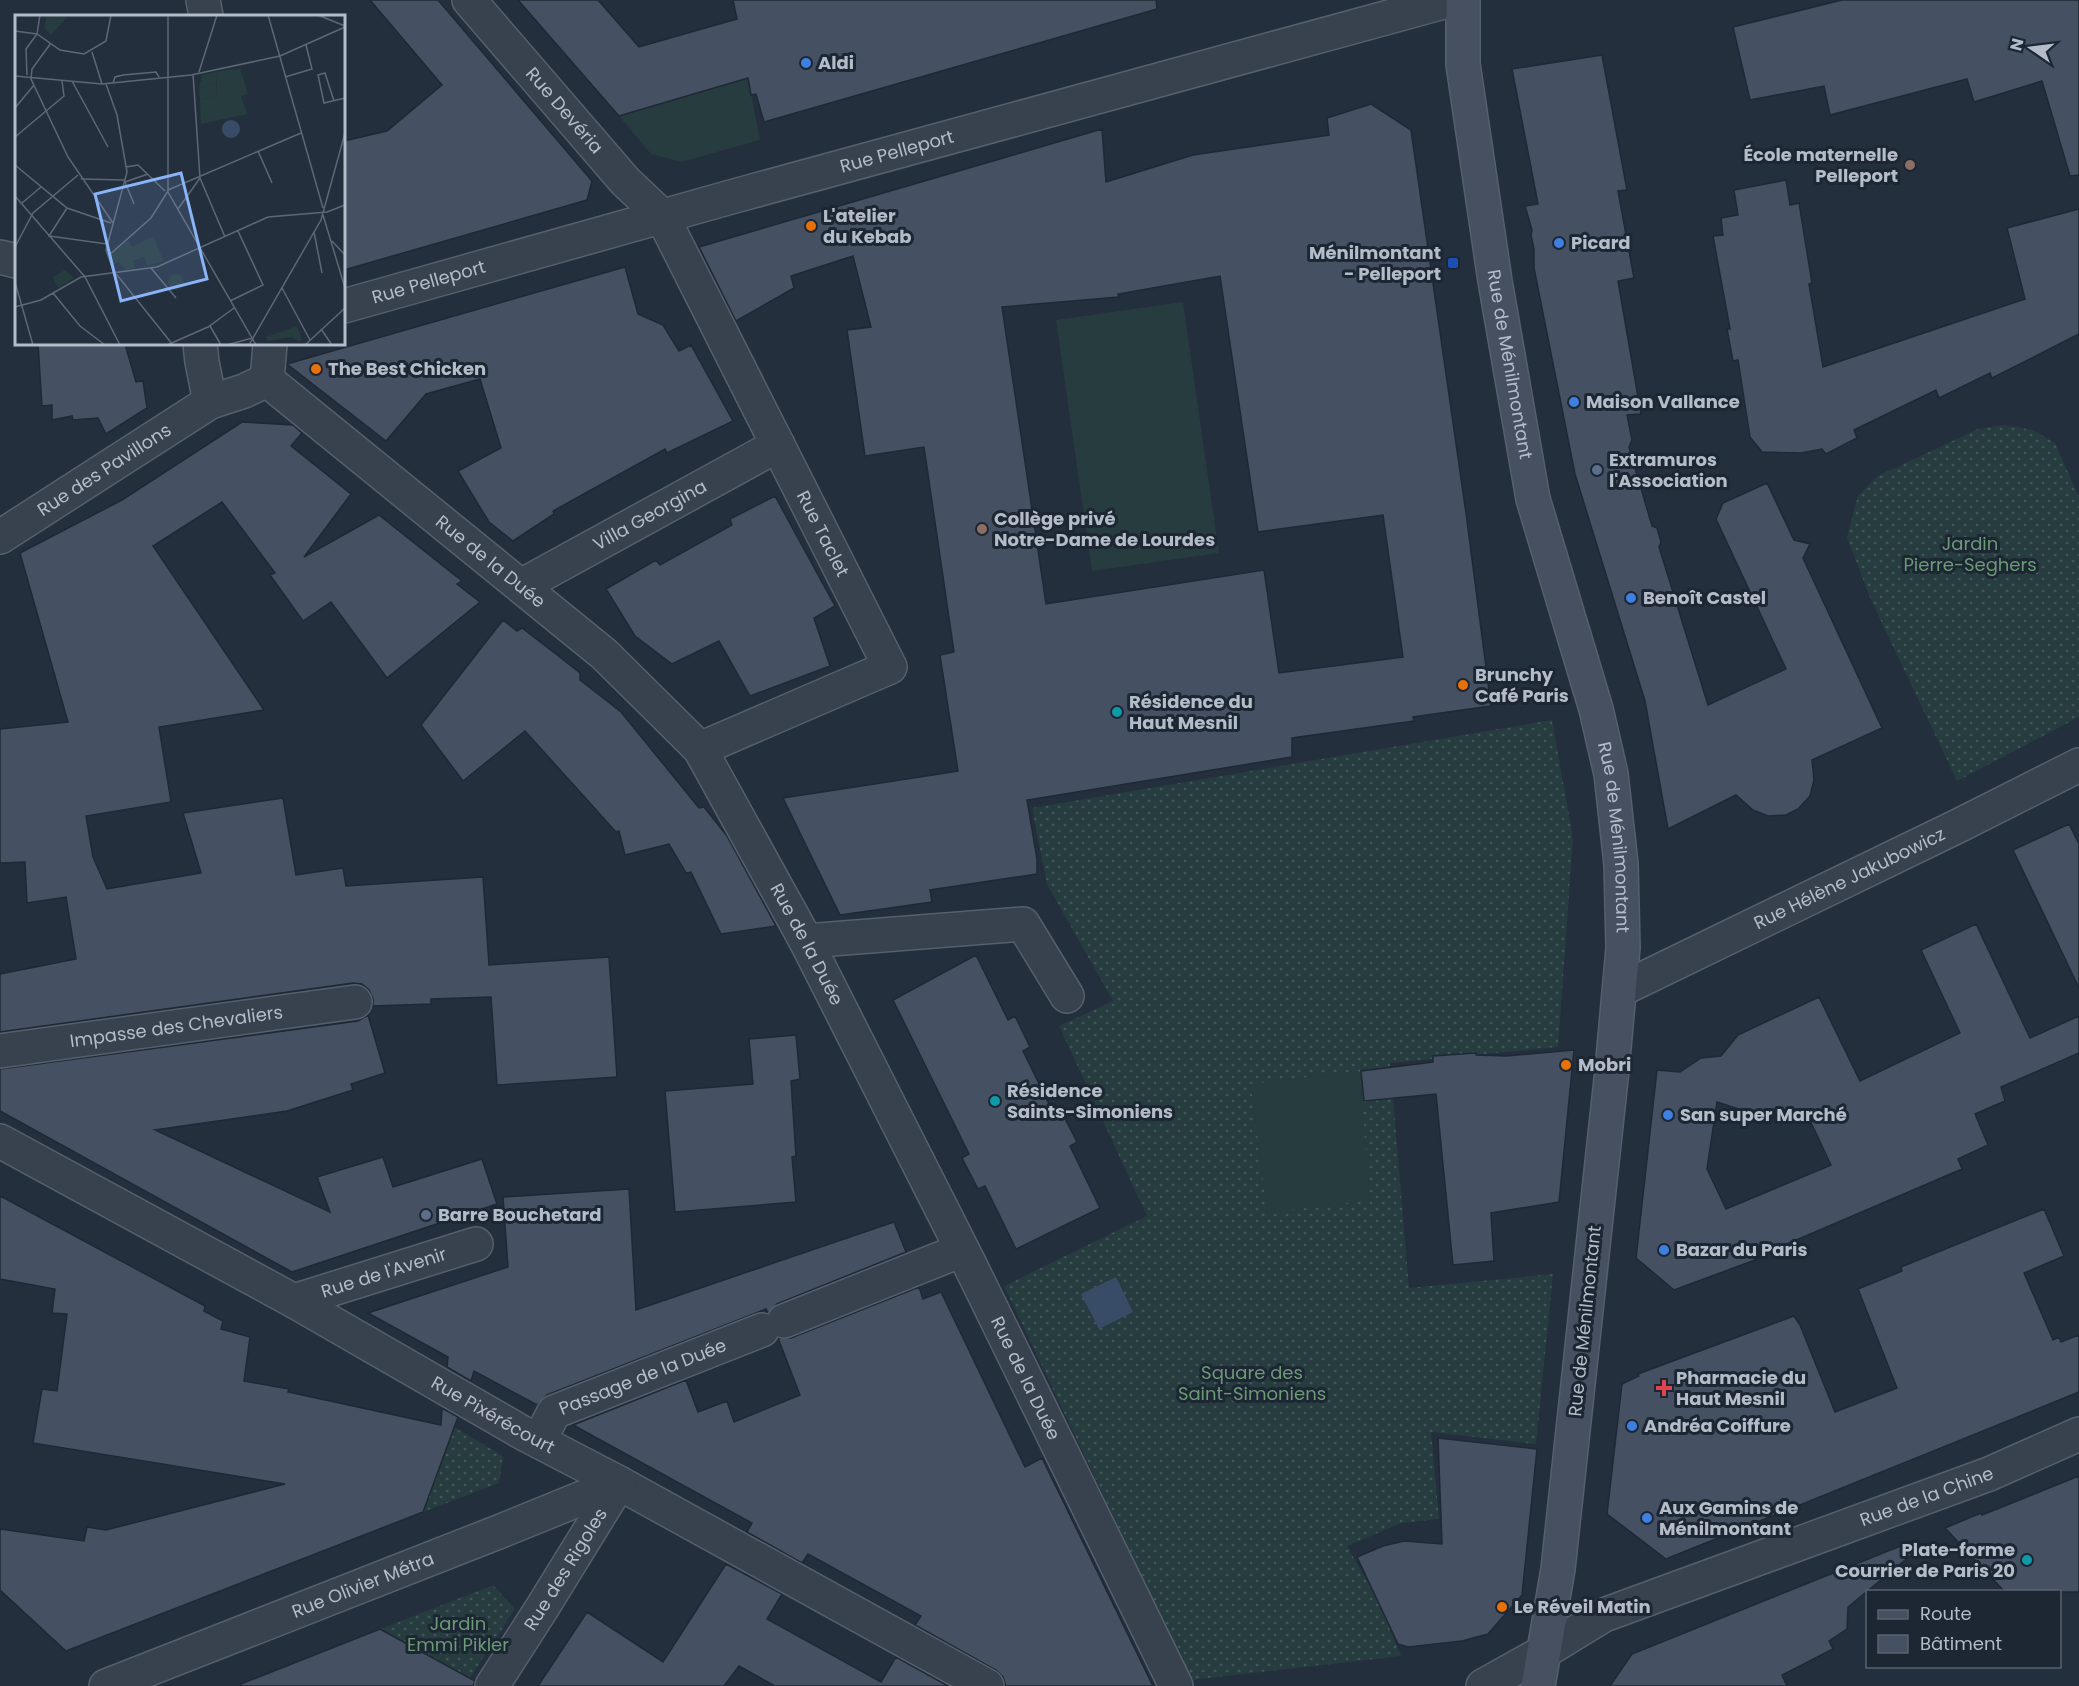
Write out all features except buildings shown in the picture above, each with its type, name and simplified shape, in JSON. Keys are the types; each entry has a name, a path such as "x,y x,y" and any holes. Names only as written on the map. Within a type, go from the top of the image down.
{"street":[{"path":"203,0 206,15"},
{"name":"Rue Devéria","path":"469,0 625,181 662,216"},
{"name":"Rue Pelleport","path":"345,306 662,216 1451,0"},
{"name":"Rue de Ménilmontant","path":"1463,0 1463,64 1495,281 1533,499 1596,709 1611,774 1621,864 1623,948 1620,990 1558,1569 1538,1686"},
{"name":"Rue Taclet","path":"662,216 890,667 700,750"},
{"path":"0,257 15,261"},
{"path":"200,345 210,402"},
{"path":"267,380 270,345"},
{"name":"Rue des Pavillons","path":"0,537 210,402 244,391 267,380"},
{"name":"Rue de la Duée","path":"267,380 604,654 700,750 806,941 962,1250 1176,1686"},
{"name":"Villa Georgina","path":"521,586 778,445"},
{"name":"Rue Hélène Jakubowicz","path":"1620,990 2079,765"},
{"path":"806,941 1023,924 1067,996"},
{"name":"Impasse des Chevaliers","path":"0,1051 355,1002"},
{"name":"Rue Pixérécourt","path":"0,1141 294,1301 539,1441 619,1483 976,1684"},
{"name":"Rue de l'Avenir","path":"294,1301 476,1244"},
{"name":"Passage de la Duée","path":"539,1441 554,1412 962,1250"},
{"name":"Rue de la Chine","path":"1542,1653 1604,1615 1989,1474 2079,1434"},
{"name":"Rue Olivier Métra","path":"106,1686 501,1532 619,1483"},
{"name":"Rue des Rigoles","path":"492,1686 619,1483"},
{"path":"1483,1686 1542,1653"}],"green space":[{"path":"748,78 760,140 681,162 651,154 619,116"},
{"path":"1183,302 1219,553 1092,571 1056,320"},
{"name":"Jardin Pierre-Seghers","path":"2004,425 2033,430 2055,443 2079,497 2079,717 1957,781 1871,600 1847,537 1858,496 1878,476 1978,429"},
{"name":"Square des Saint-Simoniens","path":"1552,720 1573,838 1558,1047 1390,1063 1409,1288 1553,1274 1536,1444 1431,1432 1439,1519 1401,1523 1347,1546 1378,1601 1401,1656 1191,1680 1004,1286 1147,1216 1059,1026 1113,1001 1047,884 1032,808"},
{"path":"1359,1071 1370,1200 1267,1213 1251,1084"},
{"path":"454,1427 503,1456 499,1483 423,1512"},
{"name":"Jardin Emmi Pikler","path":"493,1585 515,1609 470,1678 378,1630"}],"water":[{"path":"1116,1277 1133,1312 1099,1329 1081,1294"}],"place":[{"name":"Aldi","path":"806,63"},
{"name":"École maternelle Pelleport","path":"1910,165"},
{"name":"L'atelier du Kebab","path":"811,226"},
{"name":"Picard","path":"1559,243"},
{"name":"Ménilmontant - Pelleport","path":"1453,263"},
{"name":"The Best Chicken","path":"316,369"},
{"name":"Maison Vallance","path":"1574,402"},
{"name":"Extramuros l'Association","path":"1597,470"},
{"name":"Collège privé Notre-Dame de Lourdes","path":"982,529"},
{"name":"Benoît Castel","path":"1631,598"},
{"name":"Brunchy Café Paris","path":"1463,685"},
{"name":"Résidence du Haut Mesnil","path":"1117,712"},
{"name":"Mobri","path":"1566,1065"},
{"name":"Résidence Saints-Simoniens","path":"995,1101"},
{"name":"San super Marché","path":"1668,1115"},
{"name":"Barre Bouchetard","path":"426,1215"},
{"name":"Bazar du Paris","path":"1664,1250"},
{"name":"Pharmacie du Haut Mesnil","path":"1664,1388"},
{"name":"Andréa Coiffure","path":"1632,1426"},
{"name":"Aux Gamins de Ménilmontant","path":"1647,1518"},
{"name":"Plate-forme Courrier de Paris 20","path":"2027,1560"},
{"name":"Le Réveil Matin","path":"1502,1607"}]}
